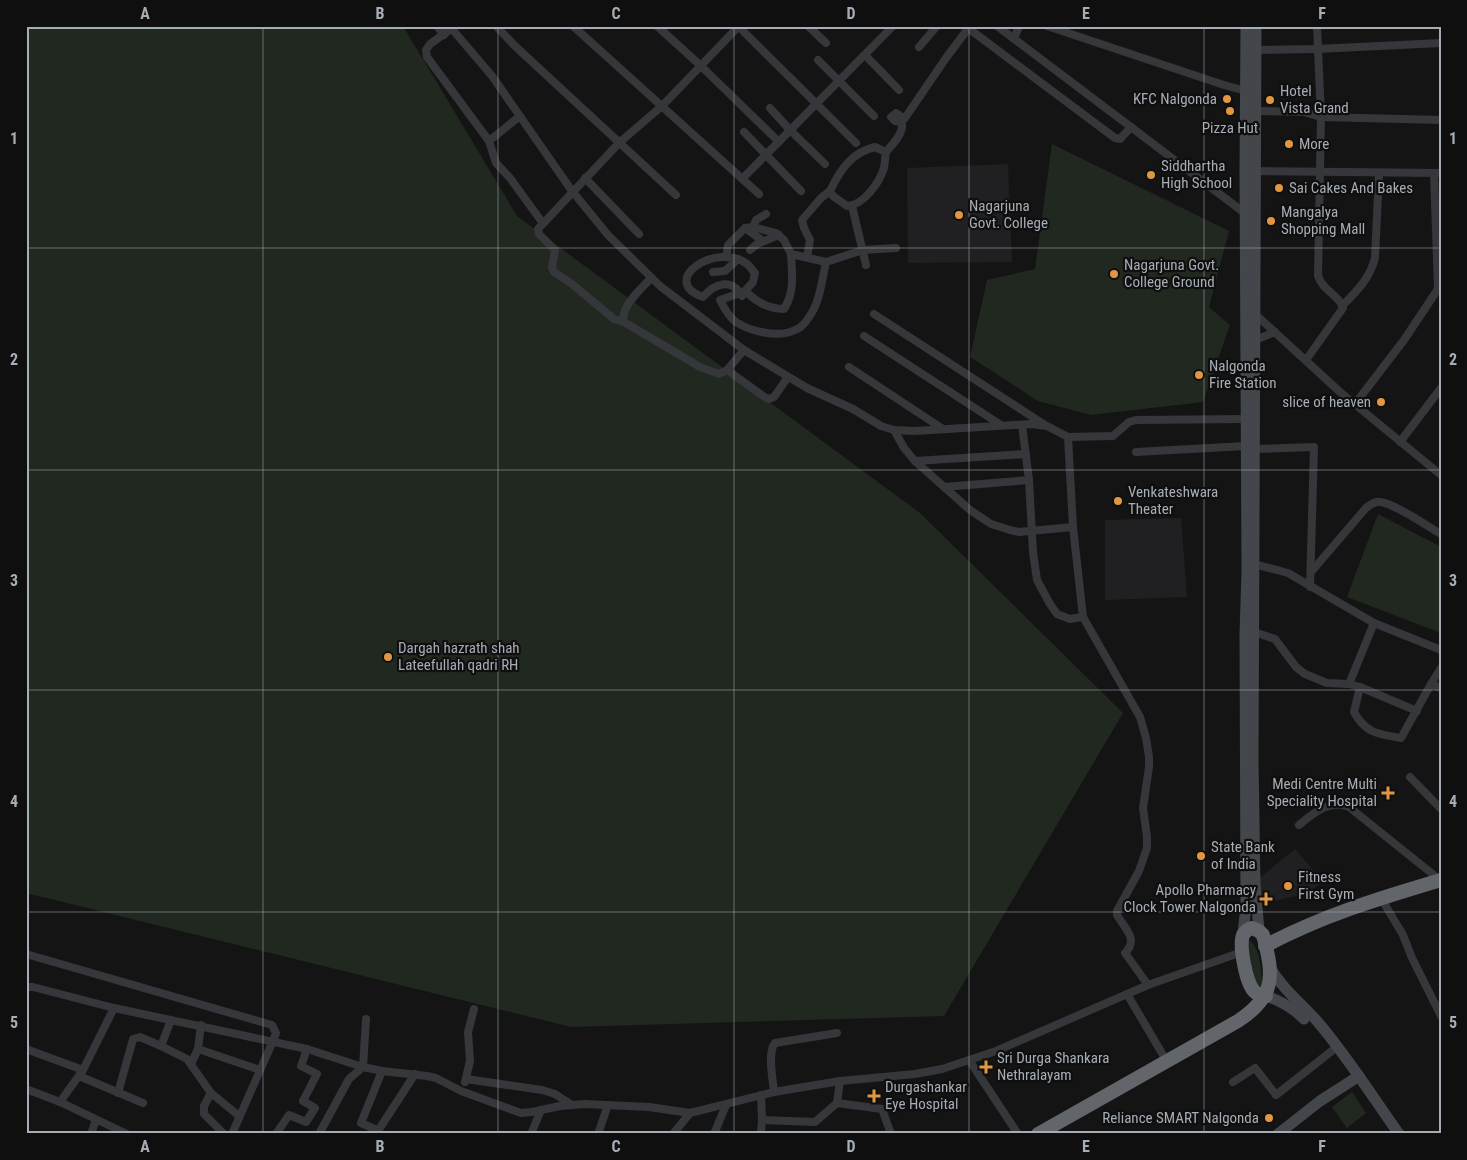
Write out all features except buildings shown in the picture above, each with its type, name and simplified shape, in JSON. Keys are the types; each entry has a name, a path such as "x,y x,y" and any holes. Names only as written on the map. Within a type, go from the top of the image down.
{"highway":[{"path":"1262,938 1441,880"},
{"path":"1029,1134 1235,1015 1248,1001 1250,986 1242,952 1243,935 1252,928 1262,938 1270,979 1266,996 1250,1013 1038,1134"},
{"path":"1250,986 1256,994 1266,996"}],"main road":[{"path":"1243,935 1246,905 1250,448 1255,340 1246,91 1246,26"},
{"path":"1256,26 1256,111 1246,214 1246,419 1250,448 1254,564 1255,868 1262,938"},
{"path":"1268,962 1280,984 1317,1021 1399,1134"},
{"path":"1266,996 1283,1002 1295,1010 1333,1050 1357,1078 1390,1134"},
{"path":"1278,1134 1320,1102 1357,1078"}],"street":[{"path":"437,26 444,34"},
{"path":"496,26 516,48 676,195"},
{"path":"573,26 758,194"},
{"path":"657,26 779,142"},
{"path":"727,26 737,28 856,143"},
{"path":"808,26 826,43"},
{"path":"742,179 892,26"},
{"path":"919,48 937,26"},
{"path":"997,26 1246,214"},
{"path":"1014,39 1019,26"},
{"path":"1047,26 1224,86 1246,91"},
{"path":"1317,26 1321,117 1318,276 1324,287 1343,305"},
{"path":"830,191 833,196 847,206 852,206 870,194 884,168 886,152 902,127 901,122 969,27 1115,138 1120,139 1131,127"},
{"path":"542,222 510,178 496,163 488,141 427,57 427,47 454,28 492,76 572,191 608,235 660,286 744,350 788,377 853,409 881,426 894,430 914,431 1001,425 1047,426"},
{"path":"737,28 662,106 620,142 572,191 542,222 538,233 555,250 552,268 554,272 572,284 614,319 624,322 700,368 719,374 727,370 744,350"},
{"path":"1256,50 1441,44"},
{"path":"865,55 899,90"},
{"path":"818,60 874,116"},
{"path":"770,108 825,164"},
{"path":"1256,111 1304,112 1321,117 1441,120"},
{"path":"488,141 520,116"},
{"path":"744,132 765,156 801,191"},
{"path":"807,257 810,240 802,220 821,198 830,191 844,167 860,152 875,147 886,152"},
{"path":"1250,171 1437,173 1440,290 1354,404"},
{"path":"1306,360 1342,311 1343,305 1366,280 1373,266 1379,173"},
{"path":"586,178 639,234"},
{"path":"852,206 866,265"},
{"path":"726,257 728,246 756,220 766,214"},
{"path":"749,228 766,229 779,236 784,240 791,254 792,289 784,309 774,309 761,304 741,290 726,284 719,284 703,291 703,297 694,294 688,289 686,282 694,266 702,261 726,257 738,259 747,264 755,272 754,282 741,290 720,300 736,322 763,332 781,334 795,330 803,325 811,315 826,262"},
{"path":"749,228 763,241"},
{"path":"750,250 763,241 779,236"},
{"path":"791,254 826,262 862,250 896,248"},
{"path":"713,272 725,271 738,259"},
{"path":"624,322 623,315 626,308 651,278"},
{"path":"874,314 1047,426 1068,437 1113,436 1129,422 1136,420 1246,419"},
{"path":"1255,314 1354,404 1441,476"},
{"path":"1255,340 1275,332"},
{"path":"864,336 1001,425"},
{"path":"849,367 943,429"},
{"path":"727,370 770,399 774,397 788,377"},
{"path":"1400,442 1441,388"},
{"path":"1022,425 1029,480 1033,552 1037,580 1057,614 1064,618 1083,617"},
{"path":"894,430 904,448 915,461 970,510 991,524 1010,530 1032,531 1073,527"},
{"path":"1068,437 1073,527 1083,617 1140,717 1146,738 1149,767 1143,819 1148,837 1147,848 1140,871 1116,915 1131,939 1130,947 1124,953 1148,985"},
{"path":"1136,452 1314,447 1310,587"},
{"path":"915,461 1026,454"},
{"path":"944,487 1029,480"},
{"path":"1311,572 1366,508 1374,503 1380,502 1391,505 1441,534"},
{"path":"1254,564 1288,574 1374,623 1441,650"},
{"path":"1349,684 1374,623"},
{"path":"1254,632 1275,640 1296,667 1305,674 1327,683 1349,684 1360,687 1417,711"},
{"path":"1360,687 1354,712 1359,722 1365,728 1379,734 1402,738 1441,668"},
{"path":"1431,684 1441,688"},
{"path":"1410,777 1441,809"},
{"path":"1298,825 1313,813 1330,804 1340,804 1349,807 1441,880"},
{"path":"1381,898 1403,935 1412,958 1441,1016"},
{"path":"26,987 51,991 114,1008 308,1049 363,1067 436,1078 461,1091 521,1113 572,1105 608,1105 649,1107 690,1113 774,1092 840,1081 915,1074 942,1069 996,1051 1148,985 1242,952"},
{"path":"26,954 269,1024 275,1029 276,1033 273,1041 232,1134"},
{"path":"1127,994 1163,1055"},
{"path":"60,1102 81,1073 114,1008"},
{"path":"461,1091 470,1061 468,1032 474,1009"},
{"path":"319,1134 349,1079 363,1067 366,1019"},
{"path":"161,1046 170,1020"},
{"path":"191,1064 198,1049 201,1025"},
{"path":"774,1092 771,1054 775,1043 837,1033"},
{"path":"118,1093 133,1039 140,1037 182,1056 191,1064 210,1092 239,1116"},
{"path":"26,1049 143,1103"},
{"path":"198,1049 260,1070"},
{"path":"276,1134 289,1115 306,1122 315,1108 303,1101 317,1074 301,1066 308,1049"},
{"path":"1233,1082 1255,1068 1276,1095 1333,1050"},
{"path":"969,1060 1018,1134"},
{"path":"382,1071 361,1123 377,1132 415,1074"},
{"path":"466,1079 542,1090 555,1094 572,1105"},
{"path":"762,1120 816,1122 837,1103 840,1081"},
{"path":"26,1089 60,1102 96,1120 114,1132 127,1134"},
{"path":"210,1092 204,1106 204,1114 224,1134"},
{"path":"761,1095 761,1134"},
{"path":"837,1103 882,1109 891,1134"},
{"path":"598,1134 608,1105"},
{"path":"714,1134 726,1105"},
{"path":"541,1110 531,1132 541,1134"},
{"path":"673,1134 690,1113"},
{"path":"91,1134 96,1120"}],"shaded area":[{"path":"26,26 403,26 517,216 920,513 1123,713 944,1016 571,1027 26,893"},
{"name":"Nagarjuna Govt. College Ground","path":"1052,144 1229,231 1209,307 1230,325 1203,402 1091,415 1038,401 970,357 987,280 1035,269"},
{"name":"Nagarjuna Govt. College","path":"1008,164 1012,262 908,263 907,168"},
{"path":"1378,514 1441,547 1441,633 1347,597"},
{"path":"1181,518 1187,597 1105,600 1105,520"},
{"path":"1295,849 1323,881 1309,893 1265,903 1258,879"},
{"path":"1247,938 1258,953 1260,960 1263,985 1259,991 1246,950"},
{"path":"1352,1092 1366,1113 1347,1128 1332,1107"}],"place":[{"name":"KFC Nalgonda","path":"1227,99"},
{"name":"Hotel Vista Grand","path":"1270,100"},
{"name":"Pizza Hut","path":"1230,111"},
{"name":"More","path":"1289,144"},
{"name":"Siddhartha High School","path":"1151,175"},
{"name":"Sai Cakes And Bakes","path":"1279,188"},
{"name":"Nagarjuna Govt. College","path":"959,215"},
{"name":"Mangalya Shopping Mall","path":"1271,221"},
{"name":"Nagarjuna Govt. College Ground","path":"1114,274"},
{"name":"Nalgonda Fire Station","path":"1199,375"},
{"name":"slice of heaven","path":"1381,402"},
{"name":"Venkateshwara Theater","path":"1118,501"},
{"name":"Dargah hazrath shah Lateefullah qadri RH","path":"388,657"},
{"name":"Medi Centre Multi Speciality Hospital","path":"1388,793"},
{"name":"State Bank of India","path":"1201,856"},
{"name":"Fitness First Gym","path":"1288,886"},
{"name":"Apollo Pharmacy Clock Tower Nalgonda","path":"1266,899"},
{"name":"Sri Durga Shankara Nethralayam","path":"986,1067"},
{"name":"Durgashankar Eye Hospital","path":"874,1096"},
{"name":"Reliance SMART Nalgonda","path":"1269,1118"}]}
